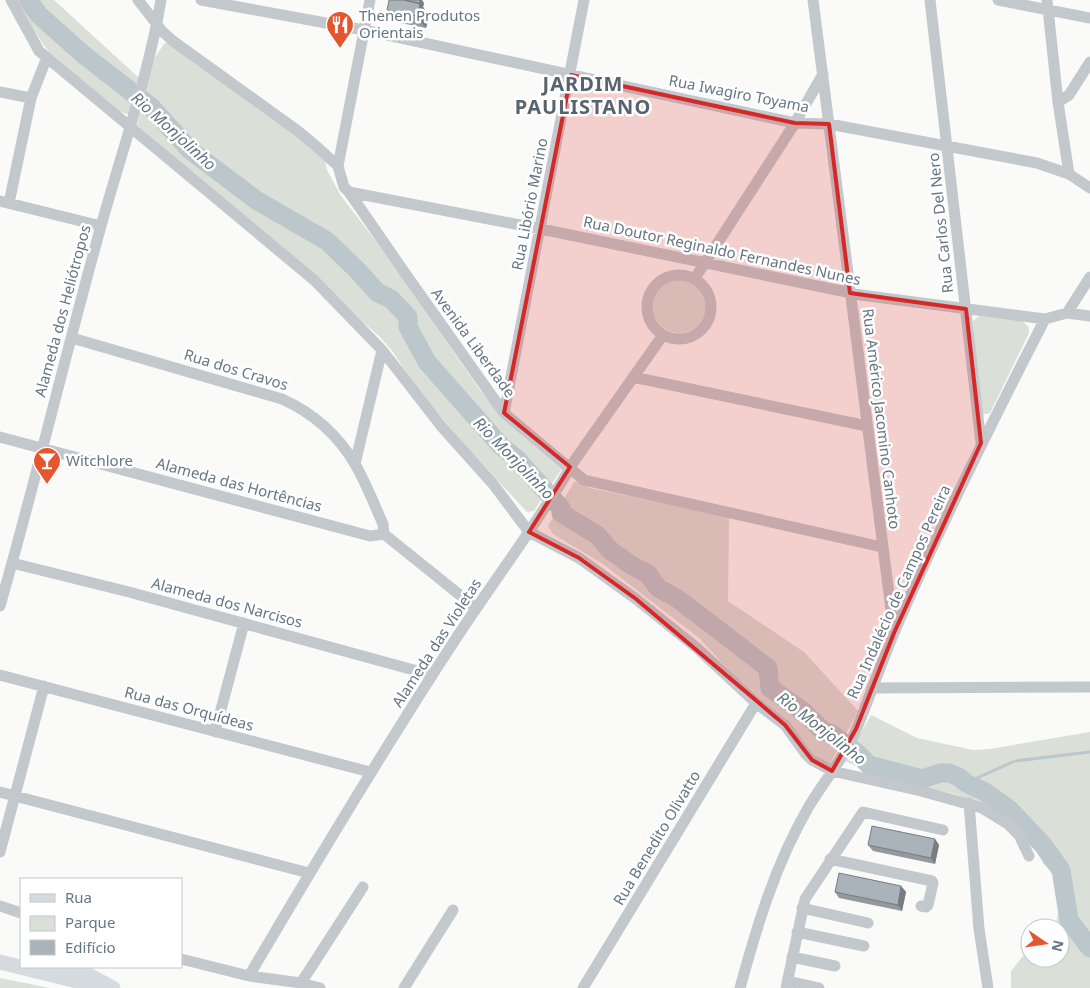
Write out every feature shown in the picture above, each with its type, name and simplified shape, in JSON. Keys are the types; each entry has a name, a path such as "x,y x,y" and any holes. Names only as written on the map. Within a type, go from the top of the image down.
{"main road":[{"path":"0,951 20,956"},
{"path":"0,962 20,966"},
{"path":"27,968 77,981 94,988"},
{"path":"67,968 81,972 113,988"}],"street":[{"path":"11,0 39,51 314,280 382,350 441,426 493,484 529,532 578,558 636,599 697,648 756,703 784,725 812,760 832,771 969,803 994,814 1020,835 1029,856"},
{"name":"Avenida Liberdade","path":"138,0 162,31 173,41 298,131 338,166 344,187 504,412 570,466 584,480 882,547"},
{"name":"Alameda dos Heliótropos","path":"0,606 101,226 136,110 161,0"},
{"name":"Rua Iwagiro Toyama","path":"201,0 364,30 794,123 829,124 1036,163 1069,174 1090,188"},
{"path":"338,166 370,0"},
{"name":"Rua Libório Marino","path":"504,412 584,0"},
{"name":"Rua Américo Jacomino Canhoto","path":"813,0 894,633"},
{"name":"Rua Carlos Del Nero","path":"930,0 981,443"},
{"path":"998,0 1048,5 1090,18"},
{"path":"1048,5 1058,102 1069,174"},
{"path":"47,57 32,98 4,202 101,226"},
{"path":"1058,102 1069,95 1090,62"},
{"path":"695,278 823,74"},
{"path":"0,92 32,98"},
{"name":"Rua Doutor Reginaldo Fernandes Nunes","path":"349,192 541,229 850,293 1045,319 1067,313 1090,316"},
{"path":"683,274 695,278 705,286 710,298 712,310 708,322 699,332 688,338 675,339 663,335 654,327 648,315 647,303 651,291 659,281 670,275 683,274"},
{"path":"1067,313 1090,277"},
{"name":"Rua Indalécio de Campos Pereira","path":"740,988 754,936 772,882 804,816 841,759 856,729 894,633 981,443 1045,319"},
{"name":"Alameda das Violetas","path":"249,976 370,772 432,675 529,532 570,466 663,335"},
{"name":"Rua dos Cravos","path":"72,338 282,399 301,408 331,432 355,464 383,524 384,534"},
{"path":"355,464 382,350"},
{"path":"632,377 867,426"},
{"name":"Alameda das Hortências","path":"0,437 370,536 384,534"},
{"path":"384,534 476,608"},
{"name":"Alameda dos Narcisos","path":"12,563 129,592 432,675"},
{"path":"215,732 244,623"},
{"name":"Rua das Orquídeas","path":"0,675 370,772"},
{"path":"0,852 44,686"},
{"path":"872,688 1090,687"},
{"name":"Rua Benedito Olivatto","path":"583,988 756,703"},
{"path":"0,792 309,874"},
{"path":"969,803 979,930 988,988"},
{"path":"819,988 787,985 802,908 805,899 830,859 863,812 943,830"},
{"path":"830,859 932,880 928,905 926,907 921,906"},
{"path":"301,983 363,887"},
{"path":"0,906 20,913"},
{"path":"802,908 868,922"},
{"path":"404,988 453,910"},
{"path":"797,932 864,946"},
{"path":"792,956 835,966"},
{"path":"182,959 249,976 301,983 320,988"},
{"path":"40,971 70,988"}],"highlighted area":[{"path":"571,75 795,123 829,124 850,293 966,309 981,443 894,633 856,729 832,771 812,760 785,725 636,599 579,558 529,532 570,467 504,413"}],"green space":[{"path":"16,0 54,0 139,78 132,113 126,114 117,110 48,51 25,18"},
{"path":"169,41 324,156 327,170 341,196 378,244 480,390 502,415 563,468 534,511 527,512 465,445 414,385 393,352 380,337 137,125 155,57 164,44"},
{"path":"674,279 684,279 694,283 702,291 706,306 702,321 694,329 684,333 674,333 664,329 656,321 652,311 652,301 656,291 664,283"},
{"path":"979,316 1022,321 1029,327 1029,333 990,413 987,414 979,411 973,321"},
{"path":"574,482 580,482 590,488 729,517 728,601 804,652 858,711 830,764 824,763 807,748 787,719 752,695 699,638 603,564 553,534 548,526"},
{"path":"871,715 917,738 973,750 990,749 1090,732 1090,988 1011,988 1011,971 1020,960 1020,968 1070,968 1070,918 1057,918 1060,903 1056,874 1044,865 1035,847 1022,829 1002,812 954,794 871,773 845,761"},
{"path":"0,978 50,988 0,988"}],"building":[{"path":"389,0 404,0 420,4 417,16 387,10"},
{"path":"404,0 420,0 420,3"},
{"path":"872,826 935,839 931,858 868,845"},
{"path":"839,873 901,886 898,905 835,892"}],"waterway":[{"name":"Rio Monjolinho","path":"28,0 39,15 84,55 151,107 190,150 256,200 327,241 378,293 391,299 408,317 408,327 427,362 501,446 517,459 561,508 561,513 597,535 610,550 648,574 658,588 678,599 768,668 770,688 804,712 823,731 832,734 857,753 869,765 922,779 940,773 949,773 985,792 1009,809 1043,845 1061,870 1069,920 1090,948"},
{"path":"966,783 1015,761 1090,752"}],"place":[{"name":"Thenen Produtos Orientais","path":"340,49"},
{"name":"Witchlore","path":"47,485"}],"district":[{"name":"JARDIM PAULISTANO","path":"583,96"}]}
